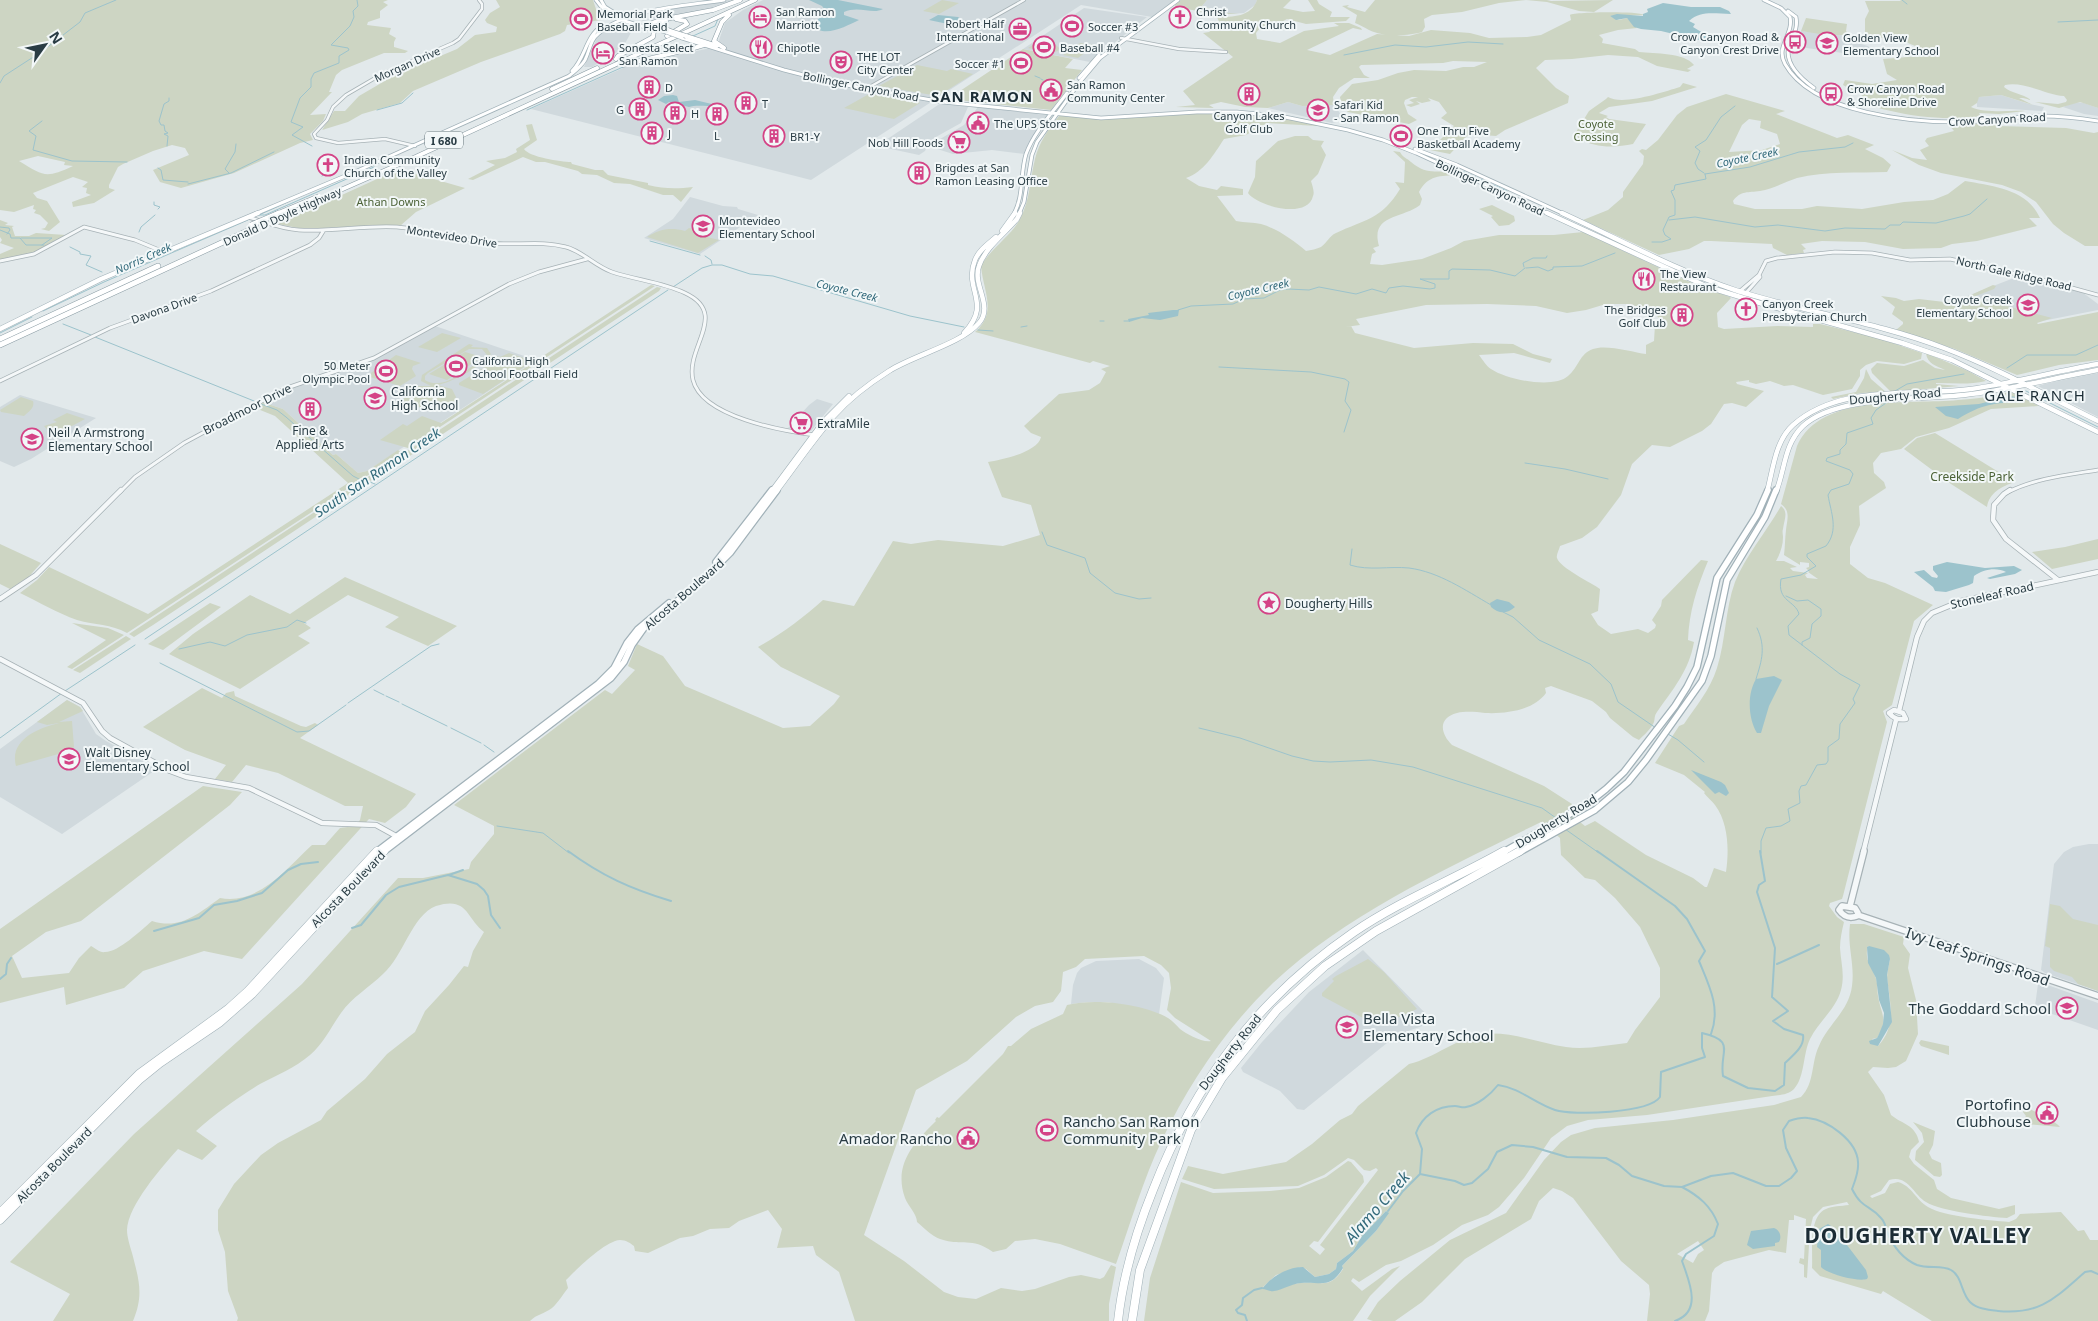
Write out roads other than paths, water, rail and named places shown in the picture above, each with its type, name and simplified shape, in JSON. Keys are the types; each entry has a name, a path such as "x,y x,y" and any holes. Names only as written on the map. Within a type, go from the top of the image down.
{"highway":[{"path":"646,25 713,10 740,0"},
{"name":"Donald D Doyle Highway","path":"0,339 319,196 616,59 668,33 755,0"},
{"path":"724,48 714,41 722,22 746,2"},
{"name":"Donald D Doyle Highway","path":"0,345 253,226 275,219 684,36 746,2"},
{"path":"668,33 687,23 676,19 659,24 668,33 718,46"},
{"path":"616,59 618,56 653,37 654,31 646,25"},
{"path":"684,36 665,44 666,48 686,48 692,45 691,41"},
{"path":"582,80 635,60 704,44"}],"main road":[{"path":"596,0 603,10 668,33"},
{"path":"601,0 609,10 626,18 638,20 646,25"},
{"path":"0,327 162,252 413,145 565,75 578,65 589,36 606,25 655,9 713,0"},
{"path":"603,29 626,18 724,0"},
{"name":"Alcosta Boulevard","path":"0,1213 139,1074 228,1009 248,991 373,854 598,684 614,668 632,636 702,581 730,553 839,404 876,376 902,360 955,338 974,324 980,310 973,276 974,263 980,253 1002,231 1016,213 1020,202 1026,156 1033,139 1100,58 1173,0"},
{"name":"Alcosta Boulevard","path":"1123,39 1178,0"},
{"name":"Crow Canyon Road","path":"1764,0 1786,12 1792,22 1781,49 1783,59 1791,74 1810,90 1840,103 1880,114 1937,122 1978,122 2038,116 2098,119"},
{"name":"Crow Canyon Road","path":"1769,0 1787,10 1798,22 1798,27 1788,52 1797,73 1809,85 1837,99 1882,112 1937,119 1969,119 2032,114 2098,119"},
{"path":"638,20 636,18 639,15"},
{"path":"162,252 248,217 576,72 586,62 595,36 606,25"},
{"name":"Bollinger Canyon Road","path":"684,36 691,41 718,46 800,72 867,88"},
{"name":"Bollinger Canyon Road","path":"684,36 790,72 867,88 932,98 1055,113 1115,118 1197,112 1237,112 1280,116 1360,133 1416,153 1684,277 1737,297 1894,340 1952,360 2098,432"},
{"name":"Bollinger Canyon Road","path":"1055,113 1115,116 1196,110 1238,110 1281,114 1363,132 1445,160 1686,271 1740,292 1921,340 1982,363 2098,421"},
{"name":"Dougherty Road","path":"1118,1321 1122,1286 1128,1259 1163,1161 1185,1115 1201,1088 1241,1034 1283,987 1354,932 1570,814 1587,804 1618,779 1685,690 1697,668 1715,584 1724,565 1762,504 1785,435 1798,422 1813,412 1835,403 1962,390 2098,364"},
{"name":"Dougherty Road","path":"1908,396 1965,395 2098,370"},
{"name":"Dougherty Road","path":"1132,1321 1140,1270 1191,1130 1222,1078 1260,1029 1294,992 1343,953 1391,922 1595,810 1623,787 1673,724 1697,690 1706,672 1712,656 1725,586 1730,573 1766,517 1773,502 1792,440 1804,426 1821,414 1861,400"},
{"name":"Alcosta Boulevard","path":"0,1220 139,1080 219,1022 252,994 380,854 610,678 624,662 648,622"}],"street":[{"name":"Morgan Drive","path":"413,145 381,139 329,142 318,140 314,134 327,120 333,107 346,95 382,74 442,49 459,39 482,9 482,4 479,0"},
{"path":"867,88 1024,0"},
{"path":"1123,39 1183,50 1226,52"},
{"name":"Montevideo Drive","path":"248,217 289,229 414,228 491,243 559,246 577,251 602,268 682,292 699,302 705,311 706,320 692,371 696,386 710,401 732,414 756,424 786,432 816,436"},
{"path":"0,261 14,260 35,254 51,247 84,227 135,240 162,252"},
{"name":"Davona Drive","path":"0,381 124,322 236,280 310,245 319,238 324,230"},
{"name":"North Gale Ridge Road","path":"1737,297 1758,275 1766,262 1771,259 1822,253 1862,253 1910,260 1950,258 2098,295"},
{"name":"Broadmoor Drive","path":"0,599 36,575 57,552 136,477 184,443 273,394 374,358 509,284 539,272 587,259"},
{"name":"North Gale Ridge Road","path":"1746,293 1760,277 1758,275"},
{"path":"1737,297 1746,293"},
{"path":"2058,580 2014,546 2002,534 1993,514 1995,502 2006,491 2020,485 2098,470"},
{"name":"Stoneleaf Road","path":"1899,711 1918,631 1930,615 1940,608 1961,601 2098,572"},
{"path":"0,659 83,703 102,731 110,738 170,771 186,777 249,788 322,823 376,825 396,836"},
{"path":"1894,710 1904,714 1906,718 1903,720 1896,720 1889,713 1894,710"},
{"path":"1858,915 1856,910 1850,906 1896,720"},
{"name":"Ivy Leaf Springs Road","path":"1850,906 1840,907 1839,910 1842,914 1852,918 1858,915 2098,996"}],"water":[{"path":"809,0 838,0 883,9 874,11 855,9 844,12 844,15 859,20 835,30 823,31 812,25 825,13 825,10 822,6"},
{"path":"1663,3 1691,7 1720,7 1729,11 1731,14 1714,13 1698,15 1689,21 1695,24 1693,27 1703,33 1733,41 1703,41 1661,31 1641,29 1634,27 1627,18 1616,20 1610,16 1617,14 1643,16 1643,14 1648,12 1647,9"},
{"path":"938,15 958,17 967,23 962,27 929,20"},
{"path":"664,96 677,96 679,102 695,100 720,106 689,107 669,102 666,104 658,100"},
{"path":"1179,310 1178,316 1160,320 1142,318 1129,322 1128,319 1149,315 1148,313"},
{"path":"2010,396 2016,397 2022,402 1988,405 1958,419 1946,416 1935,407 1979,404"},
{"path":"1947,562 1985,568 2014,566 2022,570 2015,574 1990,579 1987,578 2006,572 1994,569 1986,570 1974,576 1973,583 1946,592 1935,591 1933,587 1914,572 1924,570 1932,577 1937,578 1938,576 1933,570 1933,566"},
{"path":"1497,599 1509,602 1515,607 1506,612 1497,611 1491,607 1490,603"},
{"path":"1774,676 1782,680 1769,706 1761,733 1757,733 1750,713 1753,685 1756,679"},
{"path":"1691,770 1721,782 1729,793 1726,796 1719,792 1715,794"},
{"path":"1867,947 1884,950 1890,959 1887,975 1892,1022 1878,1046 1870,1044 1869,1041 1877,1038 1883,1024 1884,1013 1879,1000 1876,978 1868,963"},
{"path":"1386,1211 1389,1213 1376,1231 1342,1266 1343,1268 1334,1279 1324,1283 1297,1284 1274,1291 1262,1289 1270,1280 1285,1271 1297,1267 1303,1267 1315,1277 1329,1274 1336,1269 1337,1263 1353,1251 1362,1236"},
{"path":"1828,1224 1834,1228 1866,1270 1867,1279 1843,1277 1821,1267 1821,1250 1817,1247 1819,1229"},
{"path":"1774,1228 1778,1230 1780,1236 1779,1242 1775,1243 1775,1246 1753,1249 1747,1245 1751,1231"}],"waterway":[{"path":"0,83 4,76 41,52 80,22 85,13 116,0"},
{"name":"Norris Creek","path":"312,146 292,135 303,127 291,122 300,98 311,87 311,79 314,73 339,63 339,56 349,50 348,48 331,45 350,26 354,17 353,11 358,6 357,0"},
{"path":"1902,0 1907,4"},
{"path":"693,36 715,26 718,19"},
{"path":"2058,22 2098,20"},
{"name":"South San Ramon Creek","path":"1344,55 1395,45 1426,47 1468,42 1503,44"},
{"path":"527,110 623,67"},
{"path":"1035,76 1040,78"},
{"path":"377,110 402,103 413,93"},
{"path":"167,146 168,136 164,134 168,133 165,131 164,125 161,125 159,121 164,104 169,101 169,98"},
{"path":"1704,173 1698,169 1695,163 1700,151 1695,147 1706,140 1721,117 1735,106"},
{"path":"42,121 29,131 36,136 33,150 72,161 127,162"},
{"name":"Coyote Creek","path":"1652,242 1662,242 1671,239 1665,235 1663,230 1669,217 1675,215 1675,200 1671,191 1674,190 1675,185 1706,179 1705,174 1750,167 1799,152 1845,147 1853,143"},
{"path":"229,173 225,169 235,152 236,144"},
{"path":"188,184 231,173 274,152"},
{"name":"Norris Creek","path":"322,176 326,173 326,168 333,161"},
{"path":"290,201 259,215 265,215 374,167"},
{"path":"1453,167 1507,191"},
{"path":"158,168 161,170 163,180 188,182"},
{"path":"1669,220 1695,217 1755,227 1778,225 1825,231 1845,228 1885,229 1890,225 1900,225 1903,222 1936,223 1964,216 1970,214 1987,199"},
{"path":"154,202 154,205 160,207 158,209"},
{"path":"139,232 141,227 155,215"},
{"name":"Norris Creek","path":"43,311 104,282 248,220"},
{"path":"0,227 9,228 8,233"},
{"path":"0,230 8,233"},
{"path":"8,233 11,238 20,238 26,245 42,245"},
{"path":"21,238 52,238 42,245"},
{"path":"650,241 700,255"},
{"path":"70,247 80,252 80,254 91,256 86,265 102,272"},
{"name":"Coyote Creek","path":"1526,268 1538,267 1548,271 1553,269 1553,267 1582,266 1615,253"},
{"path":"705,256 711,260 712,264"},
{"path":"1524,267 1523,263 1533,258 1546,258 1547,256"},
{"name":"Coyote Creek","path":"673,287 702,268 722,265 750,274 773,276 910,316 964,327"},
{"name":"Coyote Creek","path":"1178,310 1191,306 1233,304 1244,299 1264,298 1280,290 1288,289 1309,290 1319,287 1356,294 1372,289 1386,293 1389,288 1403,286 1430,289 1435,288 1435,284 1420,279 1449,279 1449,271 1452,269 1490,270 1515,276 1525,268"},
{"name":"South San Ramon Creek","path":"145,639 668,290"},
{"path":"0,333 32,317"},
{"name":"Coyote Creek","path":"1124,321 1129,321"},
{"name":"Norris Creek","path":"63,324 91,335"},
{"name":"Coyote Creek","path":"1021,327 1027,326"},
{"name":"Coyote Creek","path":"978,330 993,331"},
{"name":"Norris Creek","path":"95,337 254,401"},
{"path":"2007,368 2027,355 2076,355 2098,345"},
{"path":"1219,367 1311,372 1345,379 1349,382 1345,401 1351,410 1344,432"},
{"path":"1895,391 1907,384 1964,374"},
{"path":"2026,391 2098,427"},
{"path":"1802,645 1789,635 1788,626 1799,614 1797,609 1784,596 1780,587 1781,579 1801,575 1816,566 1807,557 1807,554 1826,546 1830,540 1833,521 1828,495 1831,490 1849,484 1853,474 1850,470 1826,461 1827,458 1840,454 1840,450 1846,444 1847,433 1873,424 1871,418 1876,410 1889,401"},
{"name":"Norris Creek","path":"261,404 277,410 353,476 359,479"},
{"path":"1525,463 1565,469 1608,479"},
{"name":"Norris Creek","path":"365,480 375,484"},
{"path":"1042,532 1047,545 1085,558 1090,573 1115,593 1139,599 1151,598"},
{"path":"1352,549 1350,565 1364,568 1409,568 1431,573 1452,582 1491,605"},
{"path":"1786,596 1797,601 1808,600 1821,609 1821,616 1812,624 1810,638 1802,642 1802,645"},
{"path":"1503,612 1513,617 1539,640 1590,664 1611,684 1618,702 1656,728"},
{"path":"179,649 210,642 225,646 247,635 287,627 297,620 306,623"},
{"path":"1756,679 1762,654 1760,635 1757,628"},
{"path":"348,703 431,646 439,644"},
{"name":"South San Ramon Creek","path":"65,691 135,645"},
{"path":"1761,853 1761,841 1766,828 1781,826 1790,821 1788,809 1800,803 1799,791 1801,786 1806,785 1817,765 1826,764 1828,761 1828,747 1839,739 1840,724 1855,703 1853,699 1860,685 1840,674 1802,645"},
{"path":"160,663 297,732 309,731 346,705"},
{"path":"374,690 384,695"},
{"name":"South San Ramon Creek","path":"0,738 62,693"},
{"path":"386,696 399,702"},
{"path":"402,704 447,726"},
{"path":"451,728 481,743"},
{"path":"1199,728 1240,738 1292,756 1313,761 1371,760 1413,767 1542,808 1556,818"},
{"path":"1668,734 1704,762"},
{"path":"484,745 494,752"},
{"path":"497,826 543,833 569,853"},
{"path":"1565,829 1599,853"},
{"path":"568,851 617,881 671,901"},
{"path":"1597,851 1675,906 1687,919 1705,951 1699,961 1710,988 1714,1006 1715,1015 1711,1034"},
{"path":"1420,1174 1422,1149 1416,1133 1426,1117 1436,1110 1448,1106 1471,1106 1484,1099 1498,1085 1513,1089 1547,1107 1564,1112 1610,1112 1641,1107 1660,1097 1661,1072 1705,1057 1702,1048 1702,1033 1713,1036 1723,1044 1723,1076 1748,1088 1775,1091 1784,1085 1785,1063 1800,1047 1803,1035 1784,1029 1773,1021 1788,1011 1772,997 1775,948 1757,892 1759,885 1765,881 1760,851"},
{"path":"154,931 199,918 214,905 237,901 262,893 288,870 301,864 318,862"},
{"path":"449,875 463,870"},
{"path":"352,928 361,925 386,895 399,887 448,875 477,884 484,890 488,896 491,915 500,928"},
{"path":"1777,964 1819,945"},
{"path":"0,979 6,974 7,964 11,958"},
{"name":"Alamo Creek","path":"1682,1187 1711,1176 1733,1173 1766,1186 1779,1186 1791,1178 1797,1171 1786,1148 1783,1130 1789,1121 1798,1118 1816,1120 1832,1127 1847,1139 1853,1147 1858,1166 1852,1189 1859,1200 1882,1219 1889,1237 1899,1252 1917,1265 1951,1270 1957,1276 1967,1298 1976,1306 1998,1311 2013,1312 2026,1310 2037,1307 2056,1297 2085,1272 2091,1271 2098,1274"},
{"name":"Alamo Creek","path":"1420,1174 1455,1181 1464,1185 1472,1183 1488,1169 1497,1152 1512,1145 1533,1147 1567,1157 1606,1158 1619,1165 1632,1176 1664,1186 1682,1187"},
{"name":"Alamo Creek","path":"1388,1211 1403,1191 1420,1174"},
{"path":"1675,1321 1684,1316 1689,1310 1692,1295 1682,1261 1686,1254 1714,1236 1718,1224 1704,1202 1682,1187"},
{"name":"Alamo Creek","path":"1247,1321 1245,1315 1238,1313 1236,1310 1242,1305 1243,1298 1254,1290 1262,1288"}],"place":[{"name":"San Ramon Marriott","path":"760,17"},
{"name":"Christ Community Church","path":"1180,17"},
{"name":"Memorial Park Baseball Field","path":"581,19"},
{"name":"Soccer #3","path":"1072,26"},
{"name":"Robert Half International","path":"1020,29"},
{"name":"Crow Canyon Road & Canyon Crest Drive","path":"1795,42"},
{"name":"Golden View Elementary School","path":"1827,43"},
{"name":"Chipotle","path":"761,47"},
{"name":"Baseball #4","path":"1044,47"},
{"name":"Sonesta Select San Ramon","path":"603,53"},
{"name":"THE LOT City Center","path":"841,62"},
{"name":"Soccer #1","path":"1021,63"},
{"name":"D","path":"649,87"},
{"name":"San Ramon Community Center","path":"1051,90"},
{"name":"Canyon Lakes Golf Club","path":"1249,94"},
{"name":"Crow Canyon Road & Shoreline Drive","path":"1831,94"},
{"name":"T","path":"746,103"},
{"name":"G","path":"640,109"},
{"name":"Safari Kid - San Ramon","path":"1318,110"},
{"name":"H","path":"675,113"},
{"name":"L","path":"717,114"},
{"name":"The UPS Store","path":"978,123"},
{"name":"J","path":"652,133"},
{"name":"BR1-Y","path":"774,136"},
{"name":"One Thru Five Basketball Academy","path":"1401,136"},
{"name":"Nob Hill Foods","path":"959,142"},
{"name":"Indian Community Church of the Valley","path":"328,165"},
{"name":"Brigdes at San Ramon Leasing Office","path":"919,173"},
{"name":"Montevideo Elementary School","path":"703,226"},
{"name":"The View Restaurant","path":"1644,279"},
{"name":"Coyote Creek Elementary School","path":"2028,305"},
{"name":"Canyon Creek Presbyterian Church","path":"1746,309"},
{"name":"The Bridges Golf Club","path":"1682,315"},
{"name":"California High School Football Field","path":"456,366"},
{"name":"50 Meter Olympic Pool","path":"386,371"},
{"name":"California High School","path":"375,398"},
{"name":"Fine & Applied Arts","path":"310,409"},
{"name":"ExtraMile","path":"801,423"},
{"name":"Neil A Armstrong Elementary School","path":"32,439"},
{"name":"Dougherty Hills","path":"1269,603"},
{"name":"Walt Disney Elementary School","path":"69,759"},
{"name":"The Goddard School","path":"2067,1008"},
{"name":"Bella Vista Elementary School","path":"1347,1027"},
{"name":"Portofino Clubhouse","path":"2047,1113"},
{"name":"Rancho San Ramon Community Park","path":"1047,1130"},
{"name":"Amador Rancho","path":"968,1138"}],"district":[{"name":"SAN RAMON","path":"982,96"},
{"name":"GALE RANCH","path":"2035,395"},
{"name":"DOUGHERTY VALLEY","path":"1918,1235"}],"park label":[{"name":"Coyote Crossing","path":"1596,129"},
{"name":"Athan Downs","path":"391,201"},
{"name":"Creekside Park","path":"1972,476"}]}
